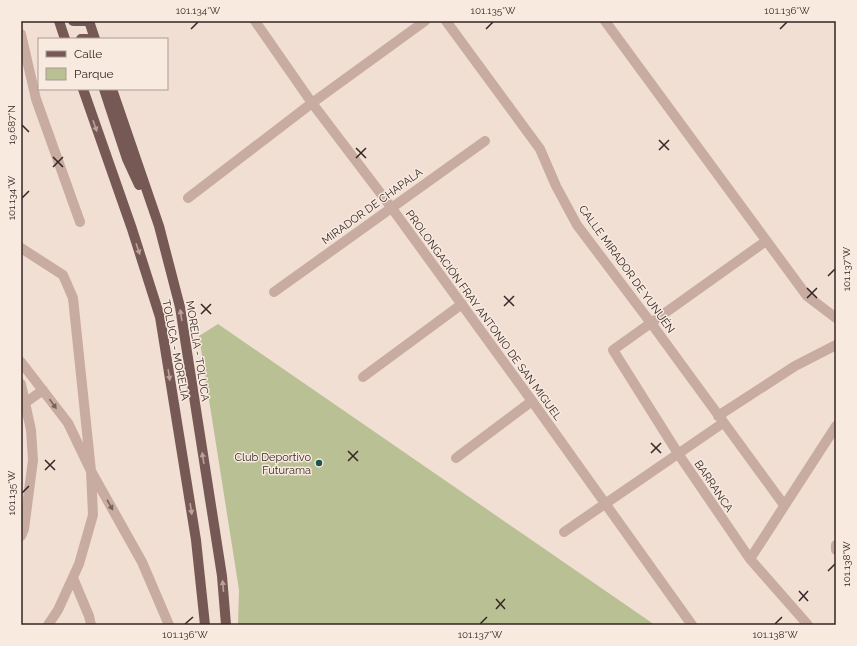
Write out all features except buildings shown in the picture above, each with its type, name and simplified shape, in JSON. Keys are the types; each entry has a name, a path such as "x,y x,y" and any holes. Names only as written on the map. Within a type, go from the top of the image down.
{"main road":[{"path":"59,21 65,38"},
{"path":"73,21 88,21 95,38"},
{"name":"TOLUCA - MORELIA","path":"83,90 134,236 160,317 196,540 205,625"},
{"path":"104,90 127,159 160,226"},
{"name":"MORELIA - TOLUCA","path":"112,90 160,226 180,307 222,576 226,625"}],"street":[{"name":"PROLONGACIÓN FRAY ANTONIO DE SAN MIGUEL","path":"255,21 312,103 462,304 692,625"},
{"path":"188,198 312,103 425,21"},
{"name":"CALLE MIRADOR DE YUNUÉN","path":"446,21 540,149 556,186 577,225 652,323 720,419 784,505"},
{"path":"606,21 807,296 836,318"},
{"path":"21,34 36,99 80,222"},
{"name":"MIRADOR DE CHAPALA","path":"274,292 485,141"},
{"path":"652,323 766,241"},
{"path":"21,248 63,275 73,298 91,471 93,515 73,578 58,610 48,625"},
{"path":"363,377 462,304"},
{"name":"BARRANCA","path":"652,323 614,350 679,455 750,560 808,625"},
{"path":"564,532 679,455 720,419 795,366 836,345"},
{"path":"21,362 68,423 91,471 142,562 169,625"},
{"path":"21,384 30,430 33,460 24,529 21,536"},
{"path":"25,403 43,390"},
{"path":"456,458 532,401"},
{"path":"750,560 836,426"},
{"path":"73,578 89,616 91,625"}],"green space":[{"name":"Club Deportivo Futurama","path":"218,324 655,625 238,625 239,590 199,336"}],"place":[{"name":"Club Deportivo Futurama","path":"319,463"}]}
